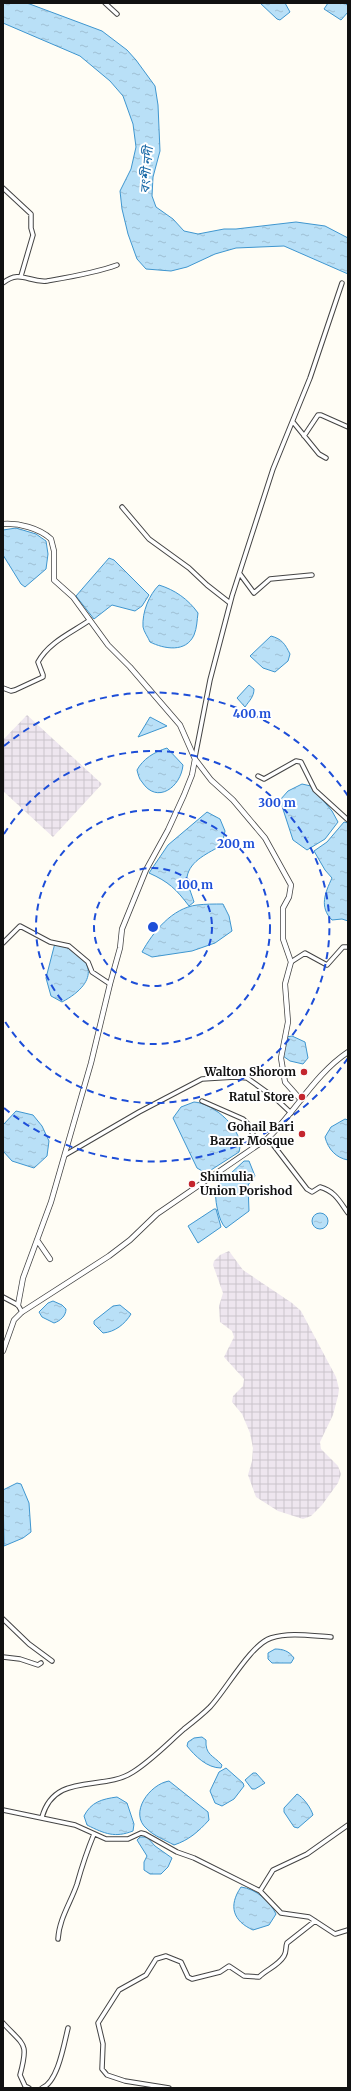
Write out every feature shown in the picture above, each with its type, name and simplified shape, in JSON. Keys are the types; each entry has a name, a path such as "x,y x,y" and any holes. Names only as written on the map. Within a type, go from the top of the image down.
{"street":[{"path":"105,3 117,14"},
{"path":"3,188 31,214 31,228 33,235 21,276"},
{"path":"3,283 9,278 21,276 38,281 48,280 84,274 117,265"},
{"path":"18,1305 23,1278 38,1240 65,1155 91,1063 120,948 122,929 146,870 168,830 192,775 210,680 230,603 273,470 293,422 334,312 342,283"},
{"path":"304,436 318,416 321,415 348,427"},
{"path":"293,422 319,454 326,458"},
{"path":"122,507 149,539 189,568 207,585 230,603"},
{"path":"3,524 19,524 35,529 50,538 54,546 54,580 73,597 108,645 130,667 180,725 195,758 211,780 233,800 264,838 286,874 292,889 283,908 282,932 291,962 285,984 288,1022 281,1058 285,1082 302,1100"},
{"path":"240,574 254,593 270,579 312,575"},
{"path":"3,688 10,691 15,690 42,677 44,675 38,662 45,652 61,638 90,620"},
{"path":"258,776 264,779 296,761 301,762 315,790 348,820"},
{"path":"3,943 20,926 50,942 69,946 88,962 92,972 110,984"},
{"path":"291,962 305,953 327,965 343,946 348,947"},
{"path":"3,1351 14,1320 22,1312 109,1256 130,1240 157,1214 268,1138 333,1063 348,1052"},
{"path":"65,1155 139,1112 202,1079 236,1076 247,1078 275,1098 291,1113"},
{"path":"202,1101 243,1119 248,1124 258,1145"},
{"path":"268,1138 307,1190 312,1192 320,1187 328,1189 339,1200 348,1213"},
{"path":"38,1240 50,1259"},
{"path":"3,1297 18,1305 22,1312"},
{"path":"3,1619 29,1644 52,1661"},
{"path":"42,1817 46,1804 56,1794 70,1786 118,1779 136,1769 208,1709 250,1653 264,1641 270,1638 289,1635 332,1637"},
{"path":"3,1657 20,1659 38,1665 41,1663"},
{"path":"3,1810 75,1825 106,1839 128,1839 140,1833 145,1834 177,1852 194,1858 260,1891 281,1913 309,1917 335,1934 348,1930"},
{"path":"260,1891 273,1870 307,1854 348,1825"},
{"path":"58,1939 59,1930 77,1884 85,1854 94,1834"},
{"path":"169,2088 125,2081 107,2075 102,2069 103,2044 102,2034 98,2022 119,1990 142,1979 156,1959 166,1956 182,1962 188,1977 192,1979 220,1972 229,1966 244,1976 259,1977 279,1963 285,1954 287,1943 304,1932 315,1921"},
{"path":"3,2023 19,2038 26,2054 20,2075 25,2086 29,2088"},
{"path":"42,2088 48,2084 56,2070 68,2028"}],"shaded area":[{"path":"27,715 102,784 53,837 3,791 3,740"},
{"path":"229,1251 243,1270 292,1303 301,1311 336,1377 339,1389 338,1396 333,1415 320,1442 321,1449 338,1466 341,1474 338,1483 322,1505 311,1516 303,1519 278,1511 256,1497 248,1475 252,1461 253,1448 250,1433 242,1414 232,1402 233,1396 243,1386 244,1379 224,1357 234,1337 232,1331 220,1322 219,1306 223,1293 213,1265 214,1261 220,1255"}],"water":[{"name":"বংশী নদী","path":"3,3 27,3 102,31 127,50 136,60 155,86 158,105 160,151 153,177 152,196 156,207 173,219 184,231 198,234 224,229 296,222 325,226 348,238 348,274 284,246 236,248 215,254 187,267 171,271 146,269 137,259 128,234 122,209 120,191 131,169 136,147 133,124 123,96 110,81 80,56 3,23"},
{"path":"260,3 285,3 290,12 280,20"},
{"path":"328,3 345,3 348,6 348,12 341,20 324,9"},
{"path":"16,528 36,534 46,541 48,554 46,569 25,587 21,584 3,555 3,530"},
{"path":"109,558 114,560 149,595 142,606 135,611 112,605 94,619 76,596"},
{"path":"159,585 181,596 190,603 198,613 194,635 186,645 168,648 150,642 143,627 147,604 155,589"},
{"path":"271,636 283,642 290,654 288,661 275,672 263,668 250,656"},
{"path":"249,685 254,689 254,692 245,707 237,698"},
{"path":"150,717 167,726 138,737"},
{"path":"167,748 183,765 181,773 173,786 161,793 154,792 148,789 141,781 137,770 142,762 149,756"},
{"path":"302,784 311,786 332,811 338,822 325,839 307,850 293,840 280,800 288,791"},
{"path":"207,812 220,819 225,831 222,845 201,858 189,871 187,880 194,902 189,906 172,886 149,873 168,845"},
{"path":"344,822 348,823 348,921 342,919 332,920 328,915 324,905 324,900 332,878 325,870 314,851 327,842"},
{"path":"223,904 229,916 232,931 215,943 192,951 152,957 142,952 164,922 179,911 197,905"},
{"path":"55,943 68,948 78,955 85,962 88,970 87,978 83,986 75,994 62,1002 51,996 46,978"},
{"path":"292,1036 305,1042 308,1058 303,1064 290,1061 283,1056 286,1037"},
{"path":"194,1102 210,1107 227,1120 238,1135 240,1144 239,1152 211,1170 204,1172 197,1168 173,1118 181,1107"},
{"path":"16,1111 33,1115 42,1126 49,1141 47,1156 34,1168 12,1161 3,1151 3,1125"},
{"path":"345,1119 348,1120 348,1160 336,1155 333,1152 325,1137 331,1127"},
{"path":"244,1161 249,1161 255,1176 248,1185 249,1211 226,1228 223,1225 217,1209 216,1187"},
{"path":"216,1209 221,1227 198,1243 188,1226"},
{"path":"317,1213 323,1213 328,1218 326,1227 323,1229 317,1229 312,1224 312,1218"},
{"path":"53,1301 62,1305 66,1309 62,1318 54,1323 42,1317 39,1312 48,1303"},
{"path":"120,1305 131,1314 119,1327 112,1331 103,1333 94,1324 94,1321 113,1306"},
{"path":"17,1483 21,1484 29,1503 31,1532 23,1538 4,1546 3,1490"},
{"path":"275,1649 288,1652 294,1658 291,1663 272,1663 268,1659 268,1653"},
{"path":"202,1737 206,1740 208,1752 222,1765 221,1768 206,1764 187,1746 188,1742 194,1738"},
{"path":"226,1768 243,1783 244,1786 234,1799 222,1806 215,1803 210,1791 219,1772"},
{"path":"253,1773 256,1773 265,1783 255,1789 252,1789 245,1780"},
{"path":"169,1781 208,1812 209,1820 193,1835 174,1845 156,1836 147,1829 142,1822 140,1815 144,1800 149,1793 162,1783"},
{"path":"297,1794 306,1803 313,1815 298,1828 294,1827 284,1812 284,1808"},
{"path":"117,1797 127,1803 134,1824 133,1831 115,1835 99,1831 87,1825 84,1816 90,1807 102,1800"},
{"path":"140,1837 147,1837 155,1846 172,1858 168,1867 161,1874 150,1874 144,1870 144,1862 147,1856 137,1840"},
{"path":"241,1887 252,1890 262,1896 273,1909 276,1914 269,1925 253,1930 241,1922 237,1917 234,1907 237,1894"}],"place":[{"name":"Walton Shorom","path":"304,1072"},
{"name":"Ratul Store","path":"302,1097"},
{"name":"Gohail Bari Bazar Mosque","path":"302,1134"},
{"name":"Shimulia Union Porishod","path":"192,1184"}]}
